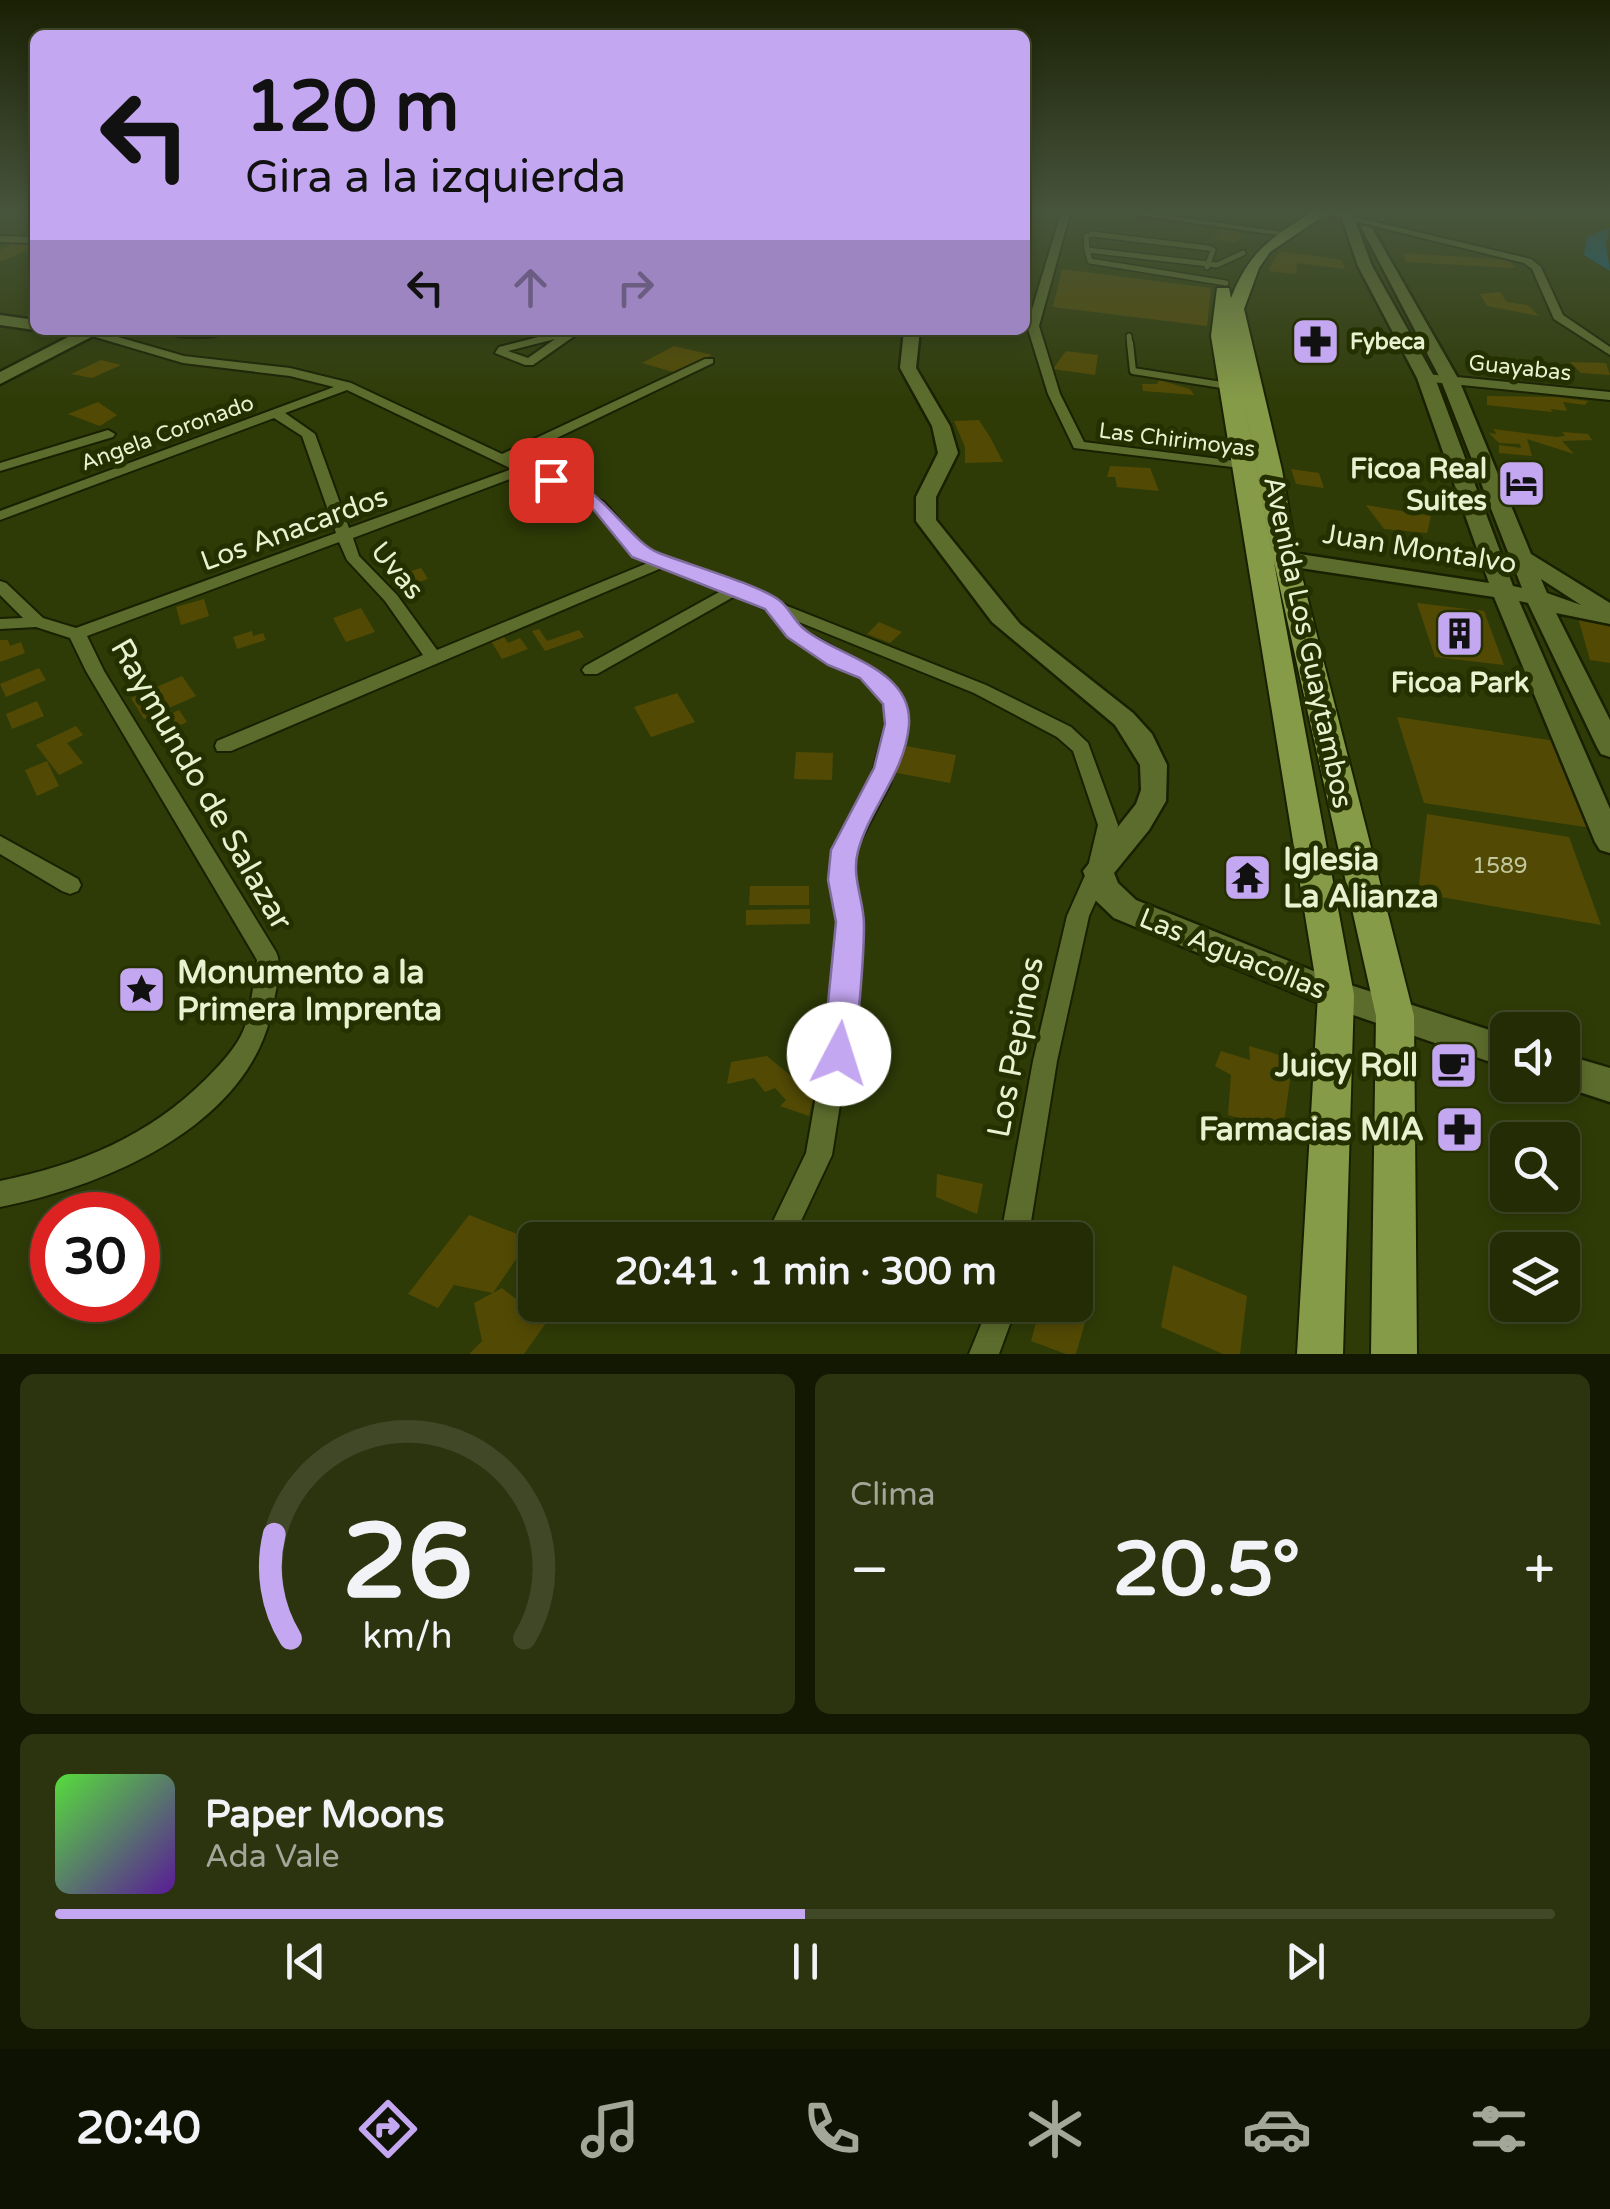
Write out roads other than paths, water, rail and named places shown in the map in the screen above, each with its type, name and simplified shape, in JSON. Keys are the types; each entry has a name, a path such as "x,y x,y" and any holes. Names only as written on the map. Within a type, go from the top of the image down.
{"main road":[{"name":"Avenida Los Guaytambos","path":"1234,273 1226,283 1227,315 1241,388 1245,466 1395,1016 1394,1354"},
{"name":"Avenida Los Guaytambos","path":"1227,315 1240,273"},
{"path":"1369,273 1426,378 1506,600 1610,842"},
{"path":"1389,273 1450,380 1610,747"},
{"path":"0,320 30,324"},
{"path":"1400,334 1422,335"},
{"path":"0,379 73,335"},
{"path":"911,335 908,368 911,380 940,426 948,453 926,497 926,520 1013,630 1102,698 1130,725 1154,770 1155,792 1145,812 1098,871"},
{"name":"Avenida Los Guaytambos","path":"1241,388 1272,470 1272,564 1336,996 1320,1354"},
{"path":"1525,559 1610,614"},
{"name":"Juan Montalvo","path":"1272,564 1610,614"},
{"name":"Las Aguacollas","path":"1098,871 1105,890 1125,910 1336,996 1490,1046"},
{"path":"1580,1076 1610,1086"}],"street":[{"name":"Las Chirimoyas","path":"1048,273 1033,326 1050,384 1078,445 1272,470"},
{"path":"1539,273 1558,317 1610,352"},
{"name":"Los Pepinos","path":"94,335 183,360 290,372 348,386 599,505 639,552 661,563 910,658 1064,732 1081,748 1108,825 1098,871 1078,916 1045,1062 1017,1222"},
{"path":"557,335 503,349 502,353 529,362 569,335"},
{"path":"505,458 710,360"},
{"name":"Guayabas","path":"1426,378 1610,396"},
{"name":"Angela Coronado","path":"0,516 348,386"},
{"name":"Uvas","path":"276,413 308,434 342,538 363,574 391,598 433,657"},
{"path":"0,467 108,434"},
{"name":"Los Anacardos","path":"77,634 526,468"},
{"path":"224,746 661,563"},
{"path":"0,586 37,622"},
{"path":"591,670 736,589"},
{"path":"772,604 795,632 877,679 890,694 897,713 880,784 844,850 842,880 850,922 844,1004 819,1155 787,1222"},
{"name":"Raymundo de Salazar","path":"0,624 37,622 77,634 268,960 263,996 248,1047 208,1093 157,1136 101,1170 0,1194"},
{"path":"0,844 70,885"},
{"path":"984,1354 996,1322"}],"lane":[{"path":"1181,273 1226,283"},
{"path":"1130,336 1133,371 1241,388"}],"place":[{"name":"Fybeca","path":"1315,341"},
{"name":"Ficoa Real Suites","path":"1522,484"},
{"name":"Ficoa Park","path":"1460,634"},
{"name":"Iglesia La Alianza","path":"1248,877"},
{"name":"Monumento a la Primera Imprenta","path":"142,990"},
{"name":"Juicy Roll","path":"1453,1065"},
{"name":"Farmacias MIA","path":"1459,1129"}]}
